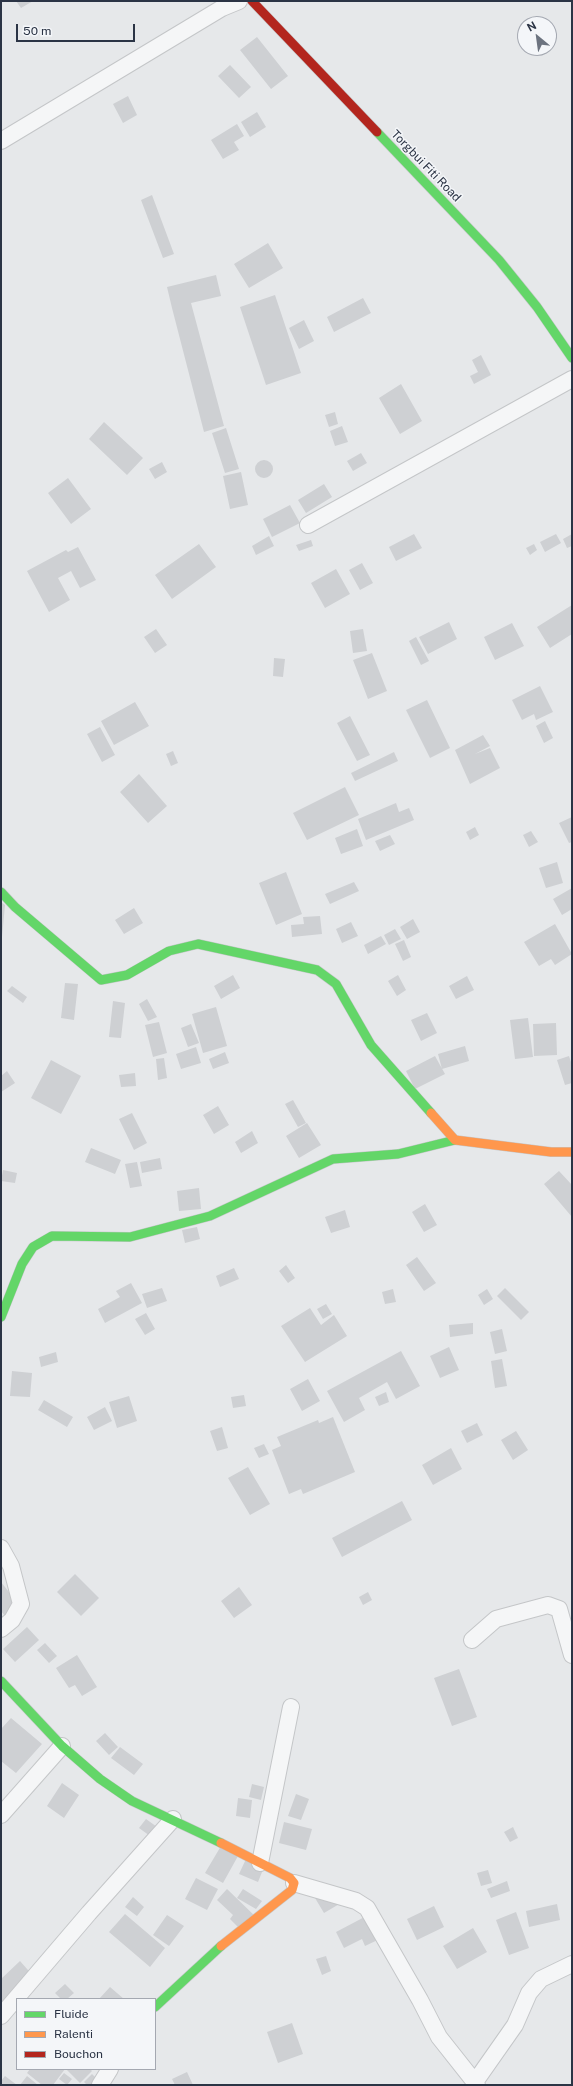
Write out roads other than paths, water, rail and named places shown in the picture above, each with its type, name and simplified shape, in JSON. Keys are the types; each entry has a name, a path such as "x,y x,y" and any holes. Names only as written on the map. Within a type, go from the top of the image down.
{"street":[{"path":"1,141 222,8 239,1"},
{"name":"Torgbui Fiti Road","path":"252,1 499,260 537,307 572,358"},
{"path":"308,525 572,379"},
{"path":"1,892 15,907 101,980 128,975 169,951 198,944 317,970 336,984 370,1045 454,1140"},
{"path":"1,1317 22,1264 33,1247 52,1236 130,1237 210,1216 333,1158 398,1154 454,1140 551,1152 572,1152"},
{"path":"1,1548 11,1566 15,1586 21,1604 12,1620 1,1629"},
{"path":"472,1640 496,1619 548,1605 560,1609 572,1655"},
{"path":"1,1681 62,1746 100,1779 132,1801 173,1819 290,1878 294,1883 356,1901 367,1908 420,2000 438,2037 459,2065 476,2084 515,2025 529,1993 541,1979 572,1964"},
{"path":"260,1863 291,1707"},
{"path":"1,1815 62,1746"},
{"path":"16,1998 89,1912 173,1819"},
{"path":"156,2006 219,1948 292,1890 294,1883"},
{"path":"1,2016 16,1998"},
{"path":"100,2085 109,2070"}]}
